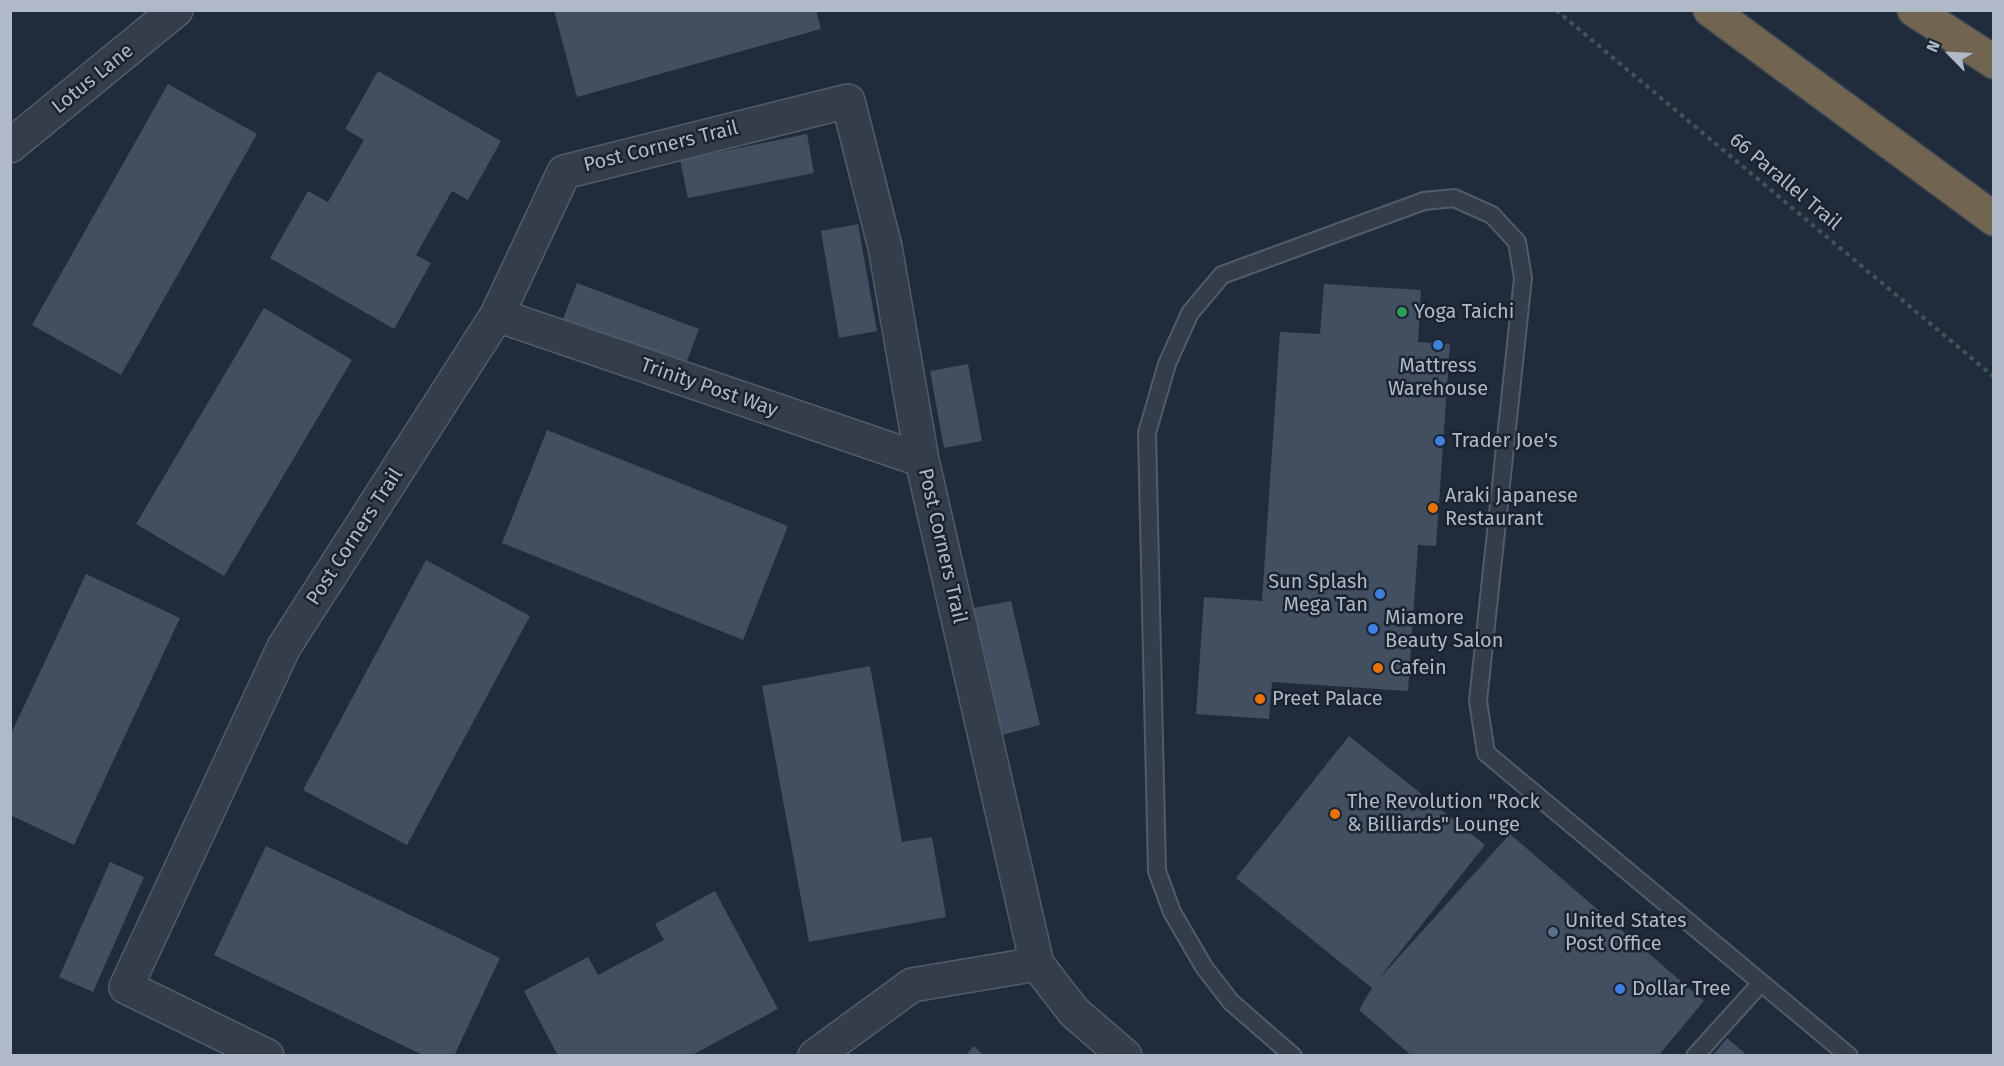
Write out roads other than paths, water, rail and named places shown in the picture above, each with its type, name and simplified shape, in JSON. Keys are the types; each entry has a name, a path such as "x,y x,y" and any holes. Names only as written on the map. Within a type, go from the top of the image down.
{"highway":[{"path":"1710,10 1994,219"},
{"path":"1914,10 1994,62"}],"street":[{"name":"Lotus Lane","path":"10,146 176,10"},
{"name":"Post Corners Trail","path":"267,1056 126,987 284,647 497,315 564,172 848,101 885,247 922,460 1037,964 1074,1012 1125,1056"},
{"name":"Trinity Post Way","path":"497,315 922,460"},
{"path":"815,1056 912,985 1037,964"}],"lane":[{"path":"1293,1056 1231,1002 1204,967 1172,912 1157,871 1147,432 1167,364 1190,313 1222,275 1424,201 1454,198 1492,215 1517,242 1523,278 1479,701 1486,753 1846,1055"},
{"path":"1695,1056 1761,983"}],"place":[{"name":"Yoga Taichi","path":"1402,312"},
{"name":"Mattress Warehouse","path":"1438,345"},
{"name":"Trader Joe's","path":"1440,441"},
{"name":"Araki Japanese Restaurant","path":"1433,508"},
{"name":"Sun Splash Mega Tan","path":"1380,594"},
{"name":"Miamore Beauty Salon","path":"1373,629"},
{"name":"Cafein","path":"1378,668"},
{"name":"Preet Palace","path":"1260,699"},
{"name":"The Revolution \"Rock & Billiards\" Lounge","path":"1335,814"},
{"name":"United States Post Office","path":"1553,932"},
{"name":"Dollar Tree","path":"1620,989"}]}
